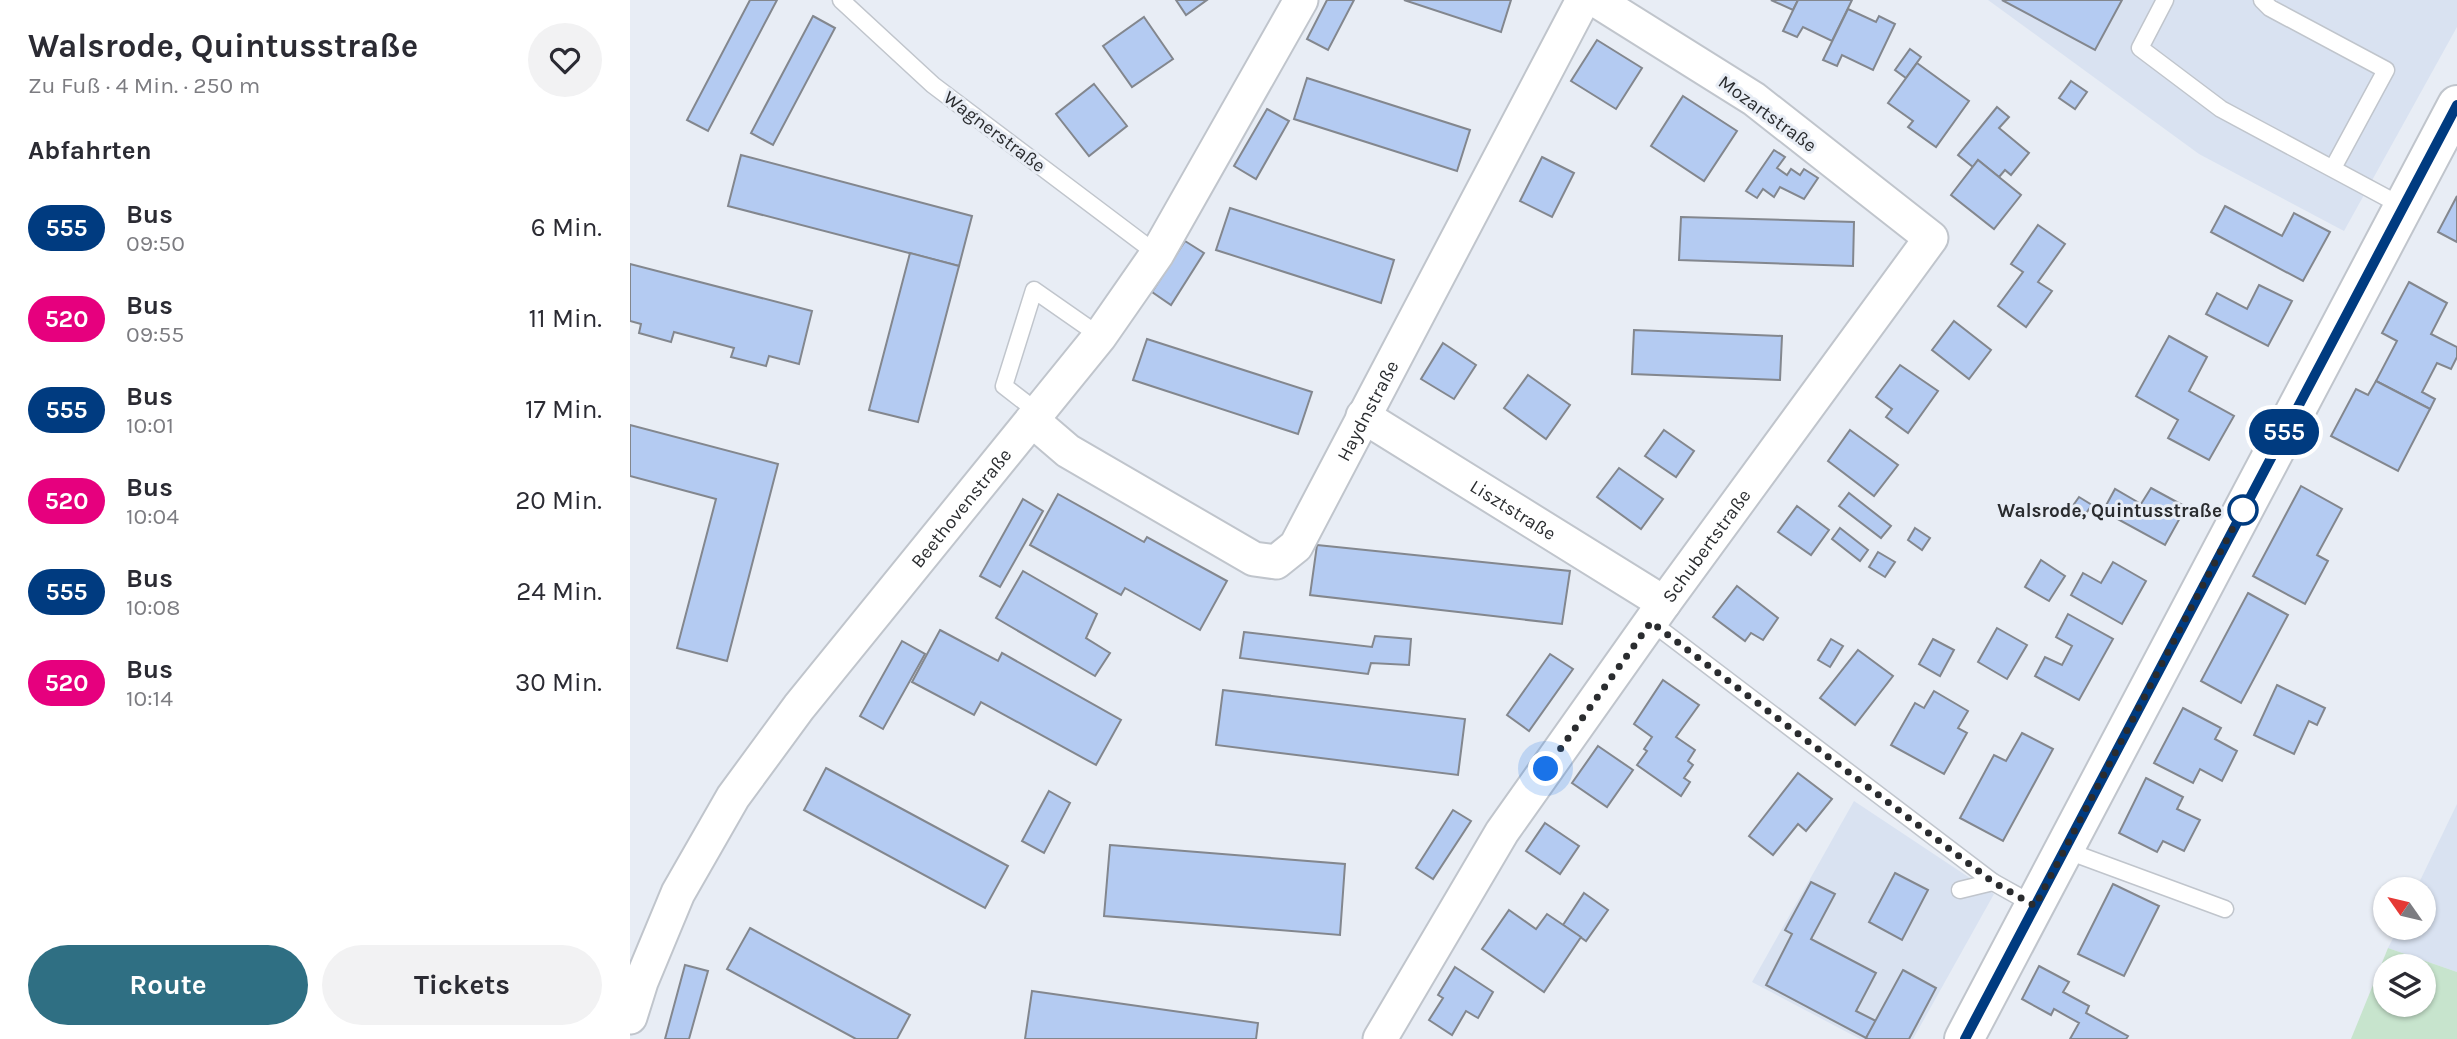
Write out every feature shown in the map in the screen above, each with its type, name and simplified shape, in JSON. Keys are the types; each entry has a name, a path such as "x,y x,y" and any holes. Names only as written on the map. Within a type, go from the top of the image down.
{"main road":[{"path":"1965,1039 2457,105"}],"street":[{"name":"Beethovenstraße","path":"630,1017 636,981 678,893 733,797 799,707 1100,336 1157,254 1301,0"},
{"name":"Haydnstraße","path":"1036,417 1068,451 1254,559 1276,562 1296,546 1583,0"},
{"name":"Mozartstraße","path":"1596,0 1754,99 1931,238"},
{"name":"Schubertstraße","path":"1380,1039 1502,832 1658,612 1931,238"},
{"name":"Lisztstraße","path":"1363,416 1658,612"}],"lane":[{"name":"Wagnerstraße","path":"841,0 933,85 1157,254"},
{"path":"2165,0 2140,48 2221,109 2403,206"},
{"path":"2262,0 2270,8 2386,70 2333,168"},
{"path":"1036,417 1004,386 1034,290 1100,336"},
{"path":"1658,612 1993,882 2035,906"},
{"path":"2065,850 2225,909"},
{"path":"1960,890 1993,882"}],"shaded area":[{"path":"1988,0 2457,0 2457,27 2344,231 2199,154"},
{"path":"1854,801 1994,894 1913,1039 1860,1039 1752,982"},
{"path":"2457,804 2457,972 2436,965 2436,954 2405,954 2388,948 2392,940 2436,940 2436,877 2422,877"}],"green space":[{"path":"2388,948 2405,954 2386,954"},
{"path":"2436,965 2457,972 2457,1039 2351,1039 2373,985 2373,1017 2436,1017"}],"building":[{"path":"750,0 777,0 708,131 687,120"},
{"path":"1176,0 1207,0 1186,15"},
{"path":"1327,0 1354,0 1328,50 1307,39"},
{"path":"1404,0 1511,0 1501,32"},
{"path":"1771,0 1798,0 1793,10"},
{"path":"1798,0 1852,0 1832,41 1803,27 1797,37 1783,31"},
{"path":"2002,0 2122,0 2095,50"},
{"path":"1848,9 1876,22 1879,16 1895,24 1873,70 1842,55 1837,66 1823,60"},
{"path":"813,16 835,28 773,145 751,133"},
{"path":"1144,17 1173,59 1132,87 1103,46"},
{"path":"1597,40 1642,68 1616,109 1571,81"},
{"path":"1910,49 1921,57 1906,78 1895,70"},
{"path":"1917,63 1969,101 1936,147 1908,127 1913,121 1888,103"},
{"path":"1307,78 1470,130 1457,171 1294,119"},
{"path":"2071,81 2087,92 2075,109 2059,98"},
{"path":"1094,84 1127,126 1089,156 1056,114"},
{"path":"1683,96 1737,131 1704,181 1651,146"},
{"path":"1997,107 2009,117 1999,128 2029,153 2011,175 2005,170 1999,177 1978,160 1973,167 1958,155"},
{"path":"1267,109 1289,121 1256,179 1234,166"},
{"path":"1774,150 1785,157 1777,168 1787,175 1791,169 1800,175 1804,169 1818,178 1804,199 1780,187 1774,197 1763,189 1757,198 1746,191"},
{"path":"741,155 972,216 959,266 728,206"},
{"path":"1542,157 1574,173 1552,217 1520,201"},
{"path":"1978,160 2021,195 1994,229 1951,195"},
{"path":"2457,196 2457,242 2438,232"},
{"path":"2225,206 2282,236 2294,213 2330,232 2303,281 2211,232"},
{"path":"1230,208 1394,260 1381,303 1216,250"},
{"path":"1681,217 1854,222 1853,266 1679,260"},
{"path":"2038,225 2065,244 2038,282 2052,291 2026,327 1998,306 2023,272 2011,264"},
{"path":"1185,241 1204,253 1171,305 1152,292"},
{"path":"910,253 959,266 918,422 869,410"},
{"path":"630,264 812,311 799,364 769,356 766,366 731,357 734,348 674,332 671,342 639,333 641,324 630,321"},
{"path":"2409,282 2447,303 2431,334 2457,347 2457,357 2451,369 2437,363 2422,392 2435,399 2430,409 2376,381 2397,341 2382,333"},
{"path":"2259,285 2292,301 2268,346 2206,314 2217,293 2247,309"},
{"path":"1954,321 1991,350 1969,379 1932,350"},
{"path":"1634,330 1782,336 1780,380 1632,374"},
{"path":"2169,336 2207,357 2189,391 2234,416 2209,460 2168,438 2178,420 2136,396"},
{"path":"1147,339 1312,392 1298,434 1133,380"},
{"path":"1443,343 1476,365 1454,399 1421,379"},
{"path":"1900,365 1938,391 1908,433 1886,417 1892,409 1876,397"},
{"path":"1528,375 1570,405 1546,439 1504,408"},
{"path":"2376,381 2430,409 2398,471 2331,436 2356,389 2368,395"},
{"path":"630,425 778,464 727,661 677,648 716,499 630,476"},
{"path":"1664,430 1694,451 1676,477 1645,456"},
{"path":"1850,430 1898,465 1874,496 1828,461"},
{"path":"1619,468 1663,499 1641,529 1597,497"},
{"path":"2301,486 2342,509 2317,555 2328,561 2305,604 2253,576"},
{"path":"2151,488 2186,507 2165,545 2103,511 2115,489 2141,504"},
{"path":"1849,493 1891,526 1881,538 1839,506"},
{"path":"1058,494 1144,542 1147,537 1227,581 1200,630 1125,588 1121,595 1030,545"},
{"path":"2079,497 2092,505 2084,516 2072,507"},
{"path":"1023,499 1043,511 1000,587 980,576"},
{"path":"1797,506 1829,530 1811,555 1778,532"},
{"path":"1840,528 1868,550 1860,561 1832,539"},
{"path":"1915,528 1930,538 1922,550 1908,540"},
{"path":"1317,545 1570,571 1562,624 1310,595"},
{"path":"1878,552 1895,562 1885,577 1869,567"},
{"path":"2041,560 2065,576 2049,601 2025,587"},
{"path":"2113,562 2146,581 2122,624 2071,595 2083,573 2101,583"},
{"path":"1023,571 1097,614 1086,638 1110,653 1095,676 996,618"},
{"path":"1737,586 1778,618 1763,640 1751,633 1745,641 1713,617"},
{"path":"2248,593 2288,615 2241,703 2201,681"},
{"path":"2068,614 2113,639 2079,700 2035,676 2045,657 2062,665 2072,646 2056,637"},
{"path":"1997,628 2027,645 2007,679 1978,662"},
{"path":"940,630 998,661 1002,653 1121,720 1096,765 981,702 974,715 912,682"},
{"path":"1244,632 1372,647 1375,636 1411,639 1409,665 1371,663 1368,674 1240,658"},
{"path":"1831,639 1843,646 1830,667 1818,660"},
{"path":"1933,639 1954,650 1940,676 1919,664"},
{"path":"902,641 925,654 883,729 860,716"},
{"path":"1858,650 1893,676 1855,725 1820,698"},
{"path":"1550,654 1573,669 1529,731 1507,715"},
{"path":"1663,680 1699,705 1676,737 1695,750 1688,761 1693,765 1684,778 1690,782 1681,796 1637,765 1647,751 1644,749 1652,737 1634,724"},
{"path":"2277,685 2325,708 2317,725 2309,721 2294,754 2254,735"},
{"path":"1223,690 1465,719 1458,775 1216,745"},
{"path":"1934,691 1968,711 1958,728 1967,733 1944,774 1891,745 1915,703 1924,708"},
{"path":"2183,708 2221,728 2215,739 2237,751 2222,781 2200,769 2193,783 2154,763"},
{"path":"2022,733 2053,749 2003,841 1960,818 1994,755 2006,761"},
{"path":"1598,746 1633,770 1607,807 1572,783"},
{"path":"826,768 1008,866 985,908 804,810"},
{"path":"1798,773 1832,799 1806,831 1798,824 1773,855 1749,836"},
{"path":"2146,778 2183,797 2177,809 2200,820 2184,851 2163,841 2157,852 2119,833"},
{"path":"1049,791 1070,803 1044,853 1022,841"},
{"path":"1453,810 1471,821 1433,879 1416,868"},
{"path":"1545,823 1579,846 1560,874 1526,851"},
{"path":"1110,845 1345,864 1340,935 1104,916"},
{"path":"1895,873 1928,890 1902,940 1869,922"},
{"path":"1811,882 1835,894 1811,939 1876,973 1856,1011 1876,1021 1866,1038 1766,985 1792,934 1785,930"},
{"path":"2113,884 2159,906 2124,976 2078,954"},
{"path":"1584,893 1608,910 1586,941 1563,925"},
{"path":"1509,910 1536,929 1547,914 1581,937 1544,992 1482,949"},
{"path":"750,928 910,1015 897,1039 856,1039 727,969"},
{"path":"685,965 708,971 689,1039 665,1039"},
{"path":"2039,966 2069,982 2063,992 2089,1006 2086,1013 2128,1036 2126,1039 2070,1039 2079,1023 2054,1009 2051,1015 2022,999"},
{"path":"1455,967 1493,992 1478,1018 1466,1011 1452,1035 1429,1020 1443,998 1438,995"},
{"path":"1903,970 1936,988 1909,1039 1866,1038"},
{"path":"1032,991 1258,1023 1256,1039 1025,1039"}],"bus line":[{"name":"555","path":"1965,1039 2457,105"}],"place":[{"name":"Walsrode, Quintusstraße","path":"2243,510"}],"route":[{"path":"1546,769 1651,622 1993,882 2035,906 2246,503 2243,510"}]}
